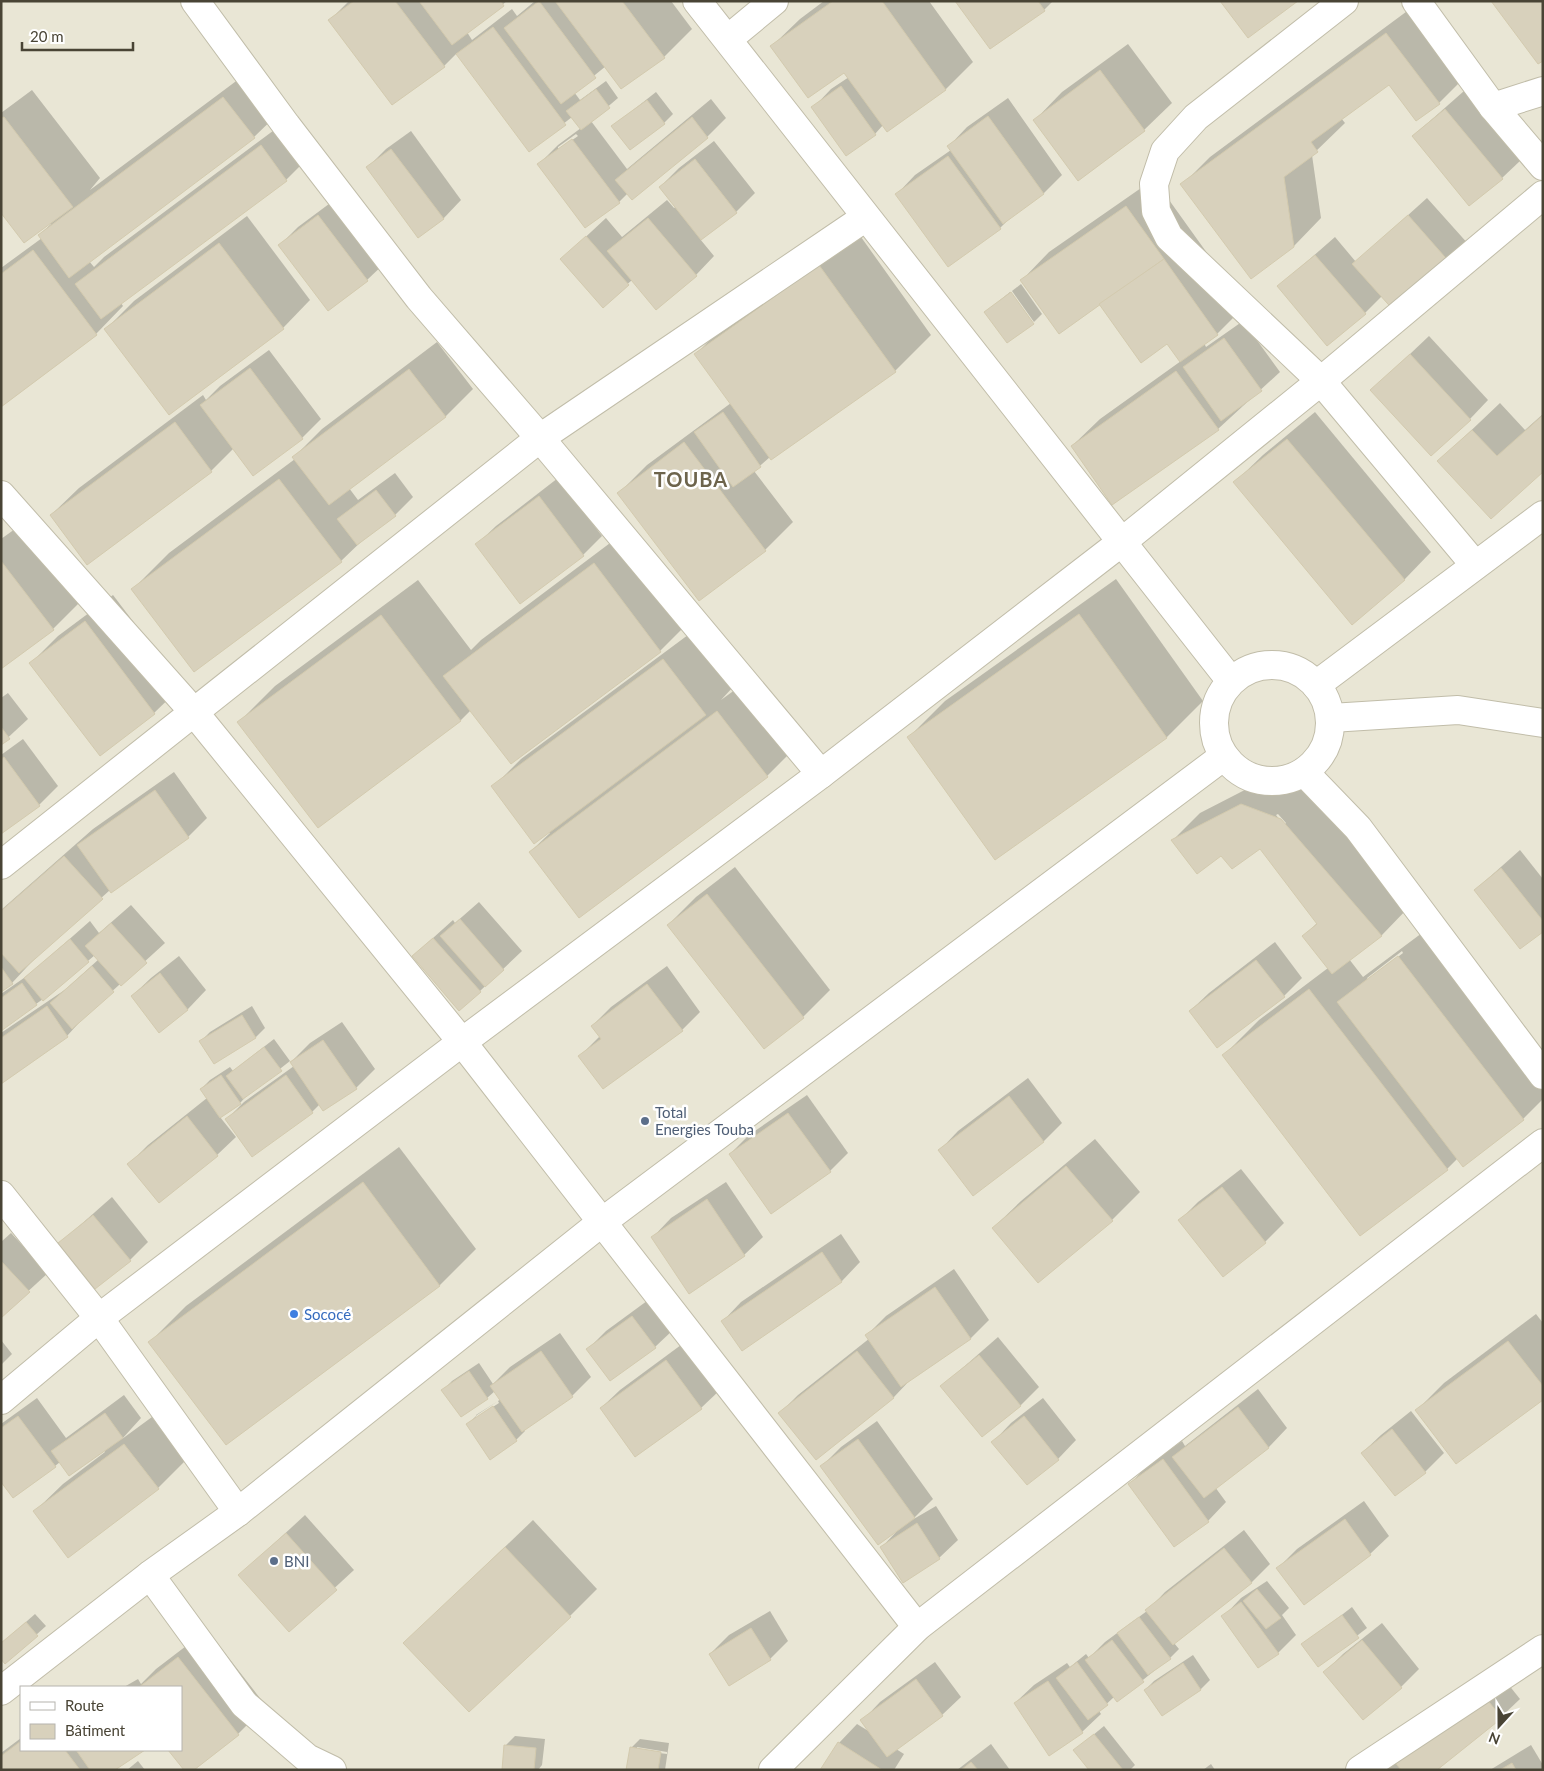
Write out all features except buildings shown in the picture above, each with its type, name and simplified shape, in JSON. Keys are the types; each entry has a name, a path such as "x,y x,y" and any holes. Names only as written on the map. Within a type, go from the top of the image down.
{"street":[{"path":"195,1 419,298 540,438 820,774"},
{"path":"697,1 1231,681"},
{"path":"728,39 774,1"},
{"path":"1344,1 1196,117 1165,151 1154,184 1156,211 1169,237 1321,381 1475,565"},
{"path":"1416,1 1493,107 1543,166"},
{"path":"1493,107 1543,91"},
{"path":"1,1400 99,1318 462,1042 820,774 1123,542 1321,381 1543,195"},
{"path":"1,865 540,438 866,218"},
{"path":"1,494 193,712 462,1042 917,1627"},
{"path":"1316,685 1543,515"},
{"path":"1275,665 1298,671 1316,685 1326,701 1331,718 1329,739 1320,758 1304,772 1283,780 1261,780 1241,771 1224,756 1216,738 1214,717 1220,698 1231,681 1251,669 1275,665"},
{"path":"1331,718 1458,710 1543,723"},
{"path":"1,1691 150,1574 238,1512 602,1222 1224,756"},
{"path":"1304,772 1358,828 1543,1075"},
{"path":"773,1770 917,1627 1543,1142"},
{"path":"1,1196 99,1318 238,1512"},
{"path":"150,1574 244,1704 307,1758 332,1770"},
{"path":"1360,1770 1543,1650"}],"shaded area":[{"path":"1,1 1543,1 1543,1770 1,1770"}],"place":[{"name":"Total Energies Touba","path":"645,1121"},
{"name":"Sococé","path":"294,1314"},
{"name":"BNI","path":"274,1561"}],"district":[{"name":"TOUBA","path":"691,479"}]}
